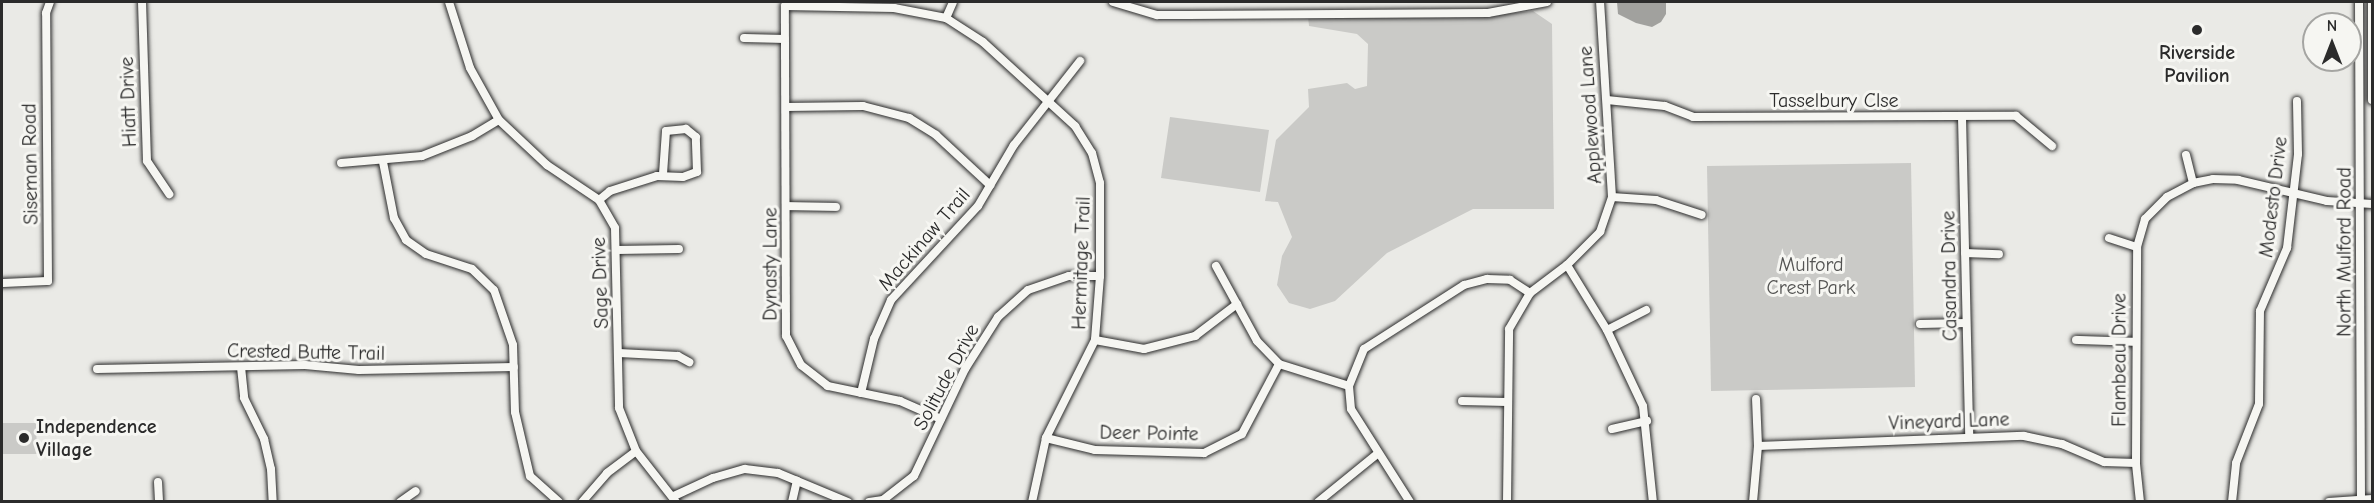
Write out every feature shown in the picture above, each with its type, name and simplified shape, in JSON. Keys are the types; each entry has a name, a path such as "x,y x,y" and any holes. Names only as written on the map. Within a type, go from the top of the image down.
{"street":[{"name":"Siseman Road","path":"2,283 48,281 46,13 50,2"},
{"name":"Hiatt Drive","path":"142,2 147,161 169,194"},
{"name":"Sage Drive","path":"449,2 470,68 499,120 547,165 599,200 615,228 619,408 636,451 675,499"},
{"path":"946,18 953,2"},
{"path":"1113,2 1157,15 1488,13 1547,2"},
{"name":"Applewood Lane","path":"1507,501 1509,329 1530,293 1567,265 1600,232 1612,197 1600,2"},
{"name":"North Mulford Road","path":"2359,2 2361,500"},
{"path":"2372,2 2373,100"},
{"name":"Dynasty Lane","path":"941,419 900,401 828,386 801,365 786,336 785,6 894,8 946,18"},
{"name":"Hermitage Trail","path":"946,18 983,42 1075,126 1092,153 1100,183 1100,276 1095,340 1046,438 1032,501"},
{"path":"744,38 785,39"},
{"name":"Mackinaw Trail","path":"861,393 874,339 891,300 978,206 1014,144 1080,61"},
{"name":"Tasselbury Clse","path":"1607,100 1665,106 1693,117 2016,116 2052,146"},
{"name":"Modesto Drive","path":"2232,501 2236,463 2259,404 2260,311 2286,257 2298,154 2297,101"},
{"path":"786,107 863,106 909,118 936,135 990,185"},
{"name":"Casandra Drive","path":"1962,117 1969,435"},
{"path":"341,163 383,162 440,150 499,120"},
{"path":"599,200 610,191 663,174 682,177 697,172 696,137 686,129 666,131 663,174"},
{"path":"2186,155 2193,183 2228,179 2292,195 2373,204"},
{"path":"383,162 394,219 406,240 426,254 472,269 494,290 513,345 515,412 530,476 559,501"},
{"name":"Flambeau Drive","path":"2139,501 2136,463 2137,247 2145,219 2166,197 2193,183"},
{"path":"1612,197 1656,200 1702,215"},
{"path":"787,206 836,207"},
{"path":"2109,238 2137,247"},
{"path":"617,250 679,249"},
{"path":"1965,254 1999,254"},
{"path":"1567,265 1607,330 1647,421 1653,501"},
{"path":"1216,266 1257,341 1279,363 1349,386"},
{"name":"Solitude Drive","path":"869,501 883,500 914,476 965,369 998,316 1028,290 1069,276 1100,276"},
{"path":"1410,501 1377,454 1351,410 1349,386 1364,350 1464,285 1487,279 1510,280 1530,293"},
{"path":"1095,340 1144,349 1195,336 1237,304"},
{"path":"1607,330 1646,310"},
{"path":"1920,324 1966,323"},
{"path":"2076,340 2136,342"},
{"path":"619,353 678,356 689,362"},
{"name":"Deer Pointe","path":"1046,438 1095,450 1204,453 1242,434 1279,363"},
{"name":"Crested Butte Trail","path":"97,369 305,365 359,370 514,367"},
{"path":"241,367 244,398 264,439 271,469 273,501"},
{"path":"1753,501 1758,446 1756,399"},
{"path":"1462,401 1507,402"},
{"path":"1611,429 1647,421"},
{"name":"Vineyard Lane","path":"1758,446 1969,435 2024,436 2062,444 2104,462 2136,463"},
{"path":"582,501 607,473 636,451"},
{"path":"1318,501 1377,454"},
{"path":"675,499 713,478 745,469 778,473 848,501"},
{"path":"792,501 797,481"},
{"path":"158,482 159,501"},
{"path":"400,501 416,491"},
{"path":"2329,501 2373,499"}],"green space":[{"path":"1533,11 1552,24 1554,209 1473,209 1387,253 1335,301 1310,309 1289,303 1277,285 1282,256 1292,237 1278,202 1265,201 1276,140 1309,107 1308,89 1347,83 1355,89 1367,86 1368,44 1357,34 1309,26 1308,17 1475,17"},
{"path":"1170,117 1269,130 1260,192 1161,178"},
{"name":"Mulford Crest Park","path":"1911,163 1915,387 1711,391 1707,166"},
{"path":"2,423 36,423 37,454 2,454"}],"shaded area":[{"path":"1617,2 1666,2 1666,14 1661,22 1652,27 1636,23 1618,14"}],"place":[{"name":"Riverside Pavilion","path":"2197,30"},
{"name":"Independence Village","path":"24,438"}]}
